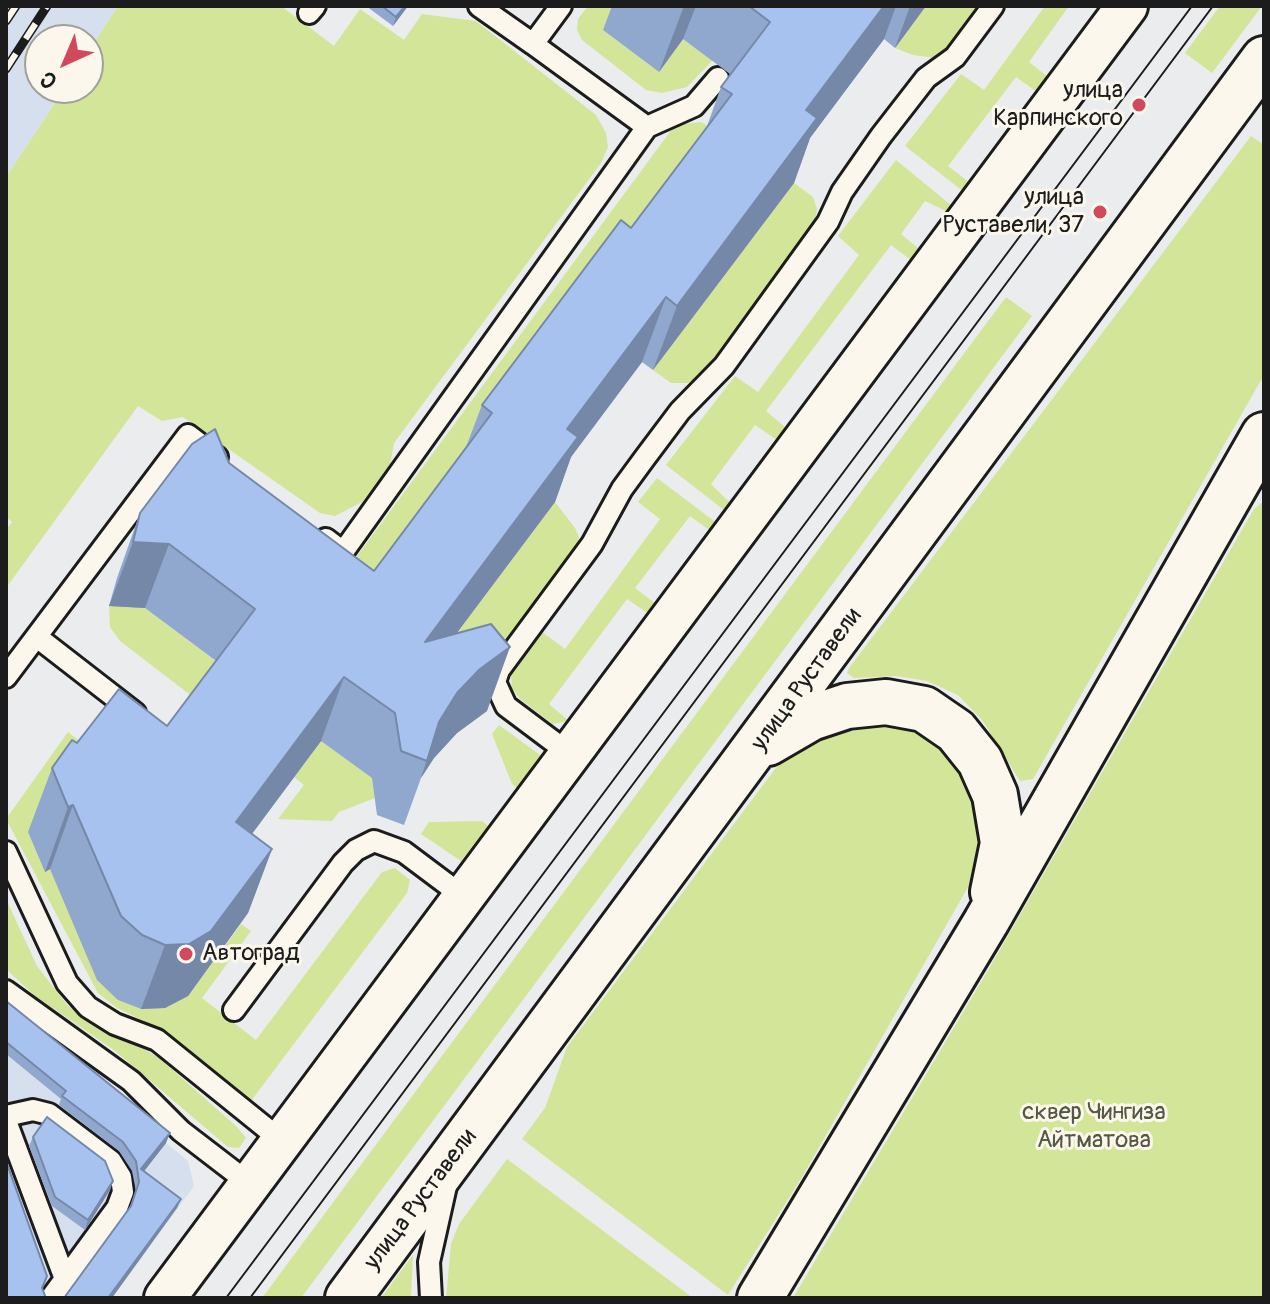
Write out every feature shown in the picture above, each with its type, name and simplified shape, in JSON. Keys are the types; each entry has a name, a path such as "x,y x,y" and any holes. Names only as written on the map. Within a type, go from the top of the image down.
{"main road":[{"name":"улица Руставели","path":"348,1298 1264,59"},
{"path":"760,1298 986,922 1264,435"},
{"path":"755,751 811,718 847,706 886,702 924,709 956,731 980,761 995,795 1003,843 986,922"}],"street":[{"path":"165,1298 1127,6"}],"lane":[{"path":"479,6 647,127"},
{"path":"533,44 561,6"},
{"path":"570,754 506,706 495,682 499,670 592,544 622,489 644,459 680,411 724,366 828,222 842,192 881,136 926,78 955,57 993,6"},
{"path":"308,525 343,552 647,127 694,106 718,78"},
{"path":"6,677 188,435 236,471"},
{"path":"37,637 150,725"},
{"path":"234,1010 343,863 356,850 374,841 404,852 464,897"},
{"path":"6,852 67,983 88,1007 115,1024 157,1040 282,1141"},
{"path":"6,991 131,1081 181,1131 250,1184"},
{"path":"51,1298 65,1279 117,1208 123,1192 121,1177 111,1161 49,1114 33,1110 6,1118 65,1279"},
{"path":"431,1298 429,1262 452,1159"}],"shaded area":[{"path":"6,6 118,6 104,27 104,24 24,24 24,104 54,104 6,177"},
{"path":"6,1013 188,1161 194,1186 112,1298 6,1298"}],"green space":[{"path":"118,6 281,6 334,46 360,9 404,40 422,14 476,21 596,115 606,133 608,147 601,163 394,443 390,465 362,502 335,516 320,513 183,417 162,421 138,406 6,588 6,530 12,522 6,517 6,177 54,104 104,104 104,27"},
{"path":"588,6 621,6 603,30 659,72 683,39 713,60 687,87 662,93 646,90 582,40 577,30 578,19"},
{"path":"926,6 980,6 947,52 934,58 895,48"},
{"path":"1045,6 1069,6 1029,62 1048,77 1037,92 1016,77 948,166 970,183 964,192 905,146 961,74 984,90"},
{"path":"1220,6 1262,6 1212,73 1185,53"},
{"path":"701,122 714,129 368,612 352,563 675,125"},
{"path":"1251,136 1264,145 1264,375 1033,779 1020,781 983,721 958,695 927,681 896,676 854,678 847,673"},
{"path":"896,160 952,206 948,212 925,201 901,234 919,249 911,260 891,245 766,411 786,428 777,440 755,425 711,484 730,503 724,510 666,465 735,376 758,392 859,255 838,236"},
{"path":"794,183 813,197 817,209 814,226 709,368 689,383 671,383 653,370"},
{"path":"1006,297 1032,316 301,1298 262,1298"},
{"path":"657,478 718,524 712,532 690,516 635,588 656,604 649,614 627,599 549,704 569,721 553,724 520,699 512,688 511,675 542,632 565,649 660,519 638,502"},
{"name":"сквер Чингиза Айтматова","path":"1264,501 1264,1298 793,1298 987,972 1254,509"},
{"path":"555,502 579,537 575,552 472,694 417,686"},
{"path":"109,606 145,608 239,679 206,707 120,641 110,627"},
{"path":"917,722 966,771 983,836 979,868 802,1177 728,1295 522,1139 545,1108 567,1047 787,753 848,725"},
{"path":"499,725 540,755 517,788 512,784 492,734"},
{"path":"68,732 95,753 28,832 45,871 50,869 118,1000 141,1009 165,1008 188,996 241,924 251,931 202,998 256,1040 382,872 395,868 410,880 407,893 251,1101 161,1029 117,1008 98,993 6,819"},
{"path":"315,736 372,778 375,798 339,812 332,821 278,819 304,785 294,777 311,755"},
{"path":"482,821 488,826 461,861 421,834 429,822"},
{"path":"6,899 37,966 68,1006 158,1057 236,1126 246,1138 239,1148 228,1147 114,1050 35,996 6,969"},
{"path":"507,1159 693,1298 446,1298 451,1244 459,1224"},
{"path":"413,1255 411,1298 381,1298"}],"building":[{"path":"382,6 405,6 396,17"},
{"path":"749,6 884,6 806,110 817,118 677,306 666,297 567,429 578,437 425,642 491,624 510,647 480,669 457,693 439,722 427,761 401,751 395,713 344,677 236,822 272,849 211,931 189,944 165,945 142,935 121,916 73,805 68,807 52,768 72,740 77,743 119,689 167,726 255,609 169,544 133,542 140,513 192,444 215,429 229,463 374,571 492,413 482,405 621,220 631,228 732,94 721,87 770,22"},
{"path":"6,1001 170,1133 141,1169 181,1199 108,1298 64,1298 131,1206 139,1182 136,1161 123,1142 62,1096 66,1091 6,1042"},
{"path":"47,1117 105,1161 113,1181 88,1220 55,1197 33,1137"},
{"path":"6,1161 47,1276 42,1288 46,1298 6,1298"}],"tram line":[{"path":"226,1298 1192,6"},
{"path":"250,1298 1213,6"}],"railway":[{"path":"6,21 16,6"},
{"path":"6,69 47,6"}],"place":[{"name":"улица Карпинского","path":"1139,105"},
{"name":"улица Руставели, 37","path":"1100,212"},
{"name":"Автоград","path":"186,954"}]}
